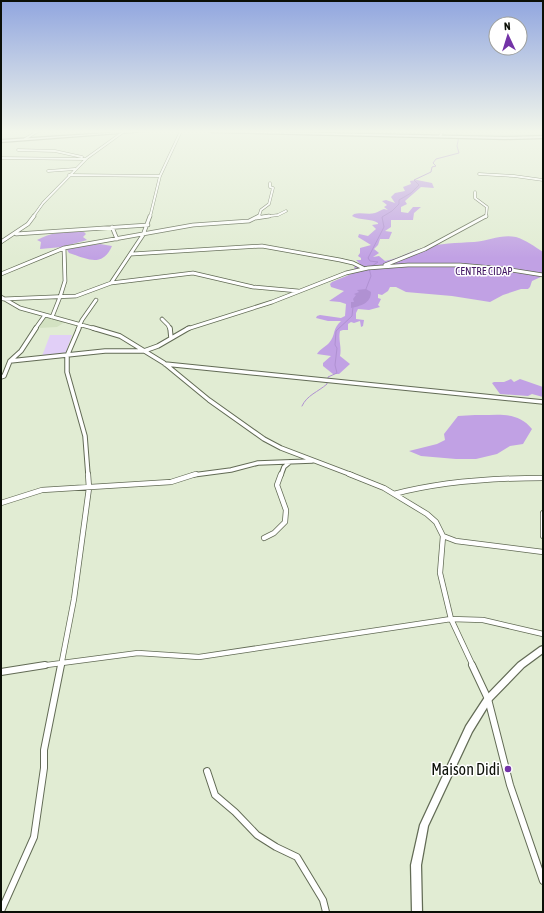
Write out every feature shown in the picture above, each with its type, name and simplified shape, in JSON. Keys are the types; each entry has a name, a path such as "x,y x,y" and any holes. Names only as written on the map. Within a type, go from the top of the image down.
{"main road":[{"path":"417,912 416,866 424,825 469,729 488,699 521,665 543,649"}],"street":[{"path":"479,174 514,176 543,180"},
{"path":"1,242 28,224 43,203 69,175 160,176 148,225 132,254 111,283"},
{"path":"253,219 258,216 261,210 269,204 273,188 270,187 270,183"},
{"path":"383,266 425,249 486,216 487,207 475,198 475,192"},
{"path":"1,274 64,248 193,225 249,221 286,211"},
{"path":"15,234 148,225"},
{"path":"112,227 117,239"},
{"path":"132,254 262,246 340,260 368,268"},
{"path":"52,317 61,297 65,276 63,262 64,248"},
{"path":"10,361 105,351 144,351 158,346 191,327 272,302 346,273 368,268 429,264 484,266 543,275"},
{"path":"2,298 25,299 84,294 111,283 193,273 206,274 226,281 274,290 299,292"},
{"path":"2,298 14,305 45,315 108,331 120,336 164,364 209,400 264,439 281,448 384,488 427,514 436,522 443,536 440,573 451,619 488,699 510,785 543,881"},
{"path":"1,911 34,837 43,775 44,750 74,599 89,488 85,436 67,372 67,356 80,324 96,300"},
{"path":"1,377 4,376 10,361 21,351 45,315"},
{"path":"162,319 168,323 170,327 171,338"},
{"path":"164,364 543,402"},
{"path":"1,503 42,490 171,482 198,474 231,470 250,464 314,460"},
{"path":"264,538 278,532 285,524 287,513 284,501 277,486 284,467 290,462"},
{"path":"394,494 425,486 463,480 543,478"},
{"path":"543,513 543,536"},
{"path":"443,536 456,541 484,546 543,552"},
{"path":"1,672 62,662 138,653 199,657 451,619 483,620 543,634"},
{"path":"207,771 215,795 235,812 257,835 276,847 297,857 323,900 326,912"}],"shaded area":[{"path":"366,289 371,292 369,299 362,305 351,308 351,302 354,302 353,299 356,295 354,294 359,292 357,290"},
{"path":"45,316 65,322 57,327 39,328"},
{"path":"50,335 72,335 65,355 42,356"}],"green space":[{"name":"CENTRE CIDAP","path":"417,180 432,183 434,188 421,187 405,201 407,204 401,207 401,212 408,213 413,207 421,207 414,213 413,220 391,220 391,227 385,231 392,232 389,239 380,239 378,245 374,249 379,253 373,257 379,256 385,261 395,259 429,246 511,236 523,240 543,252 543,276 532,281 528,289 521,289 503,295 490,302 452,296 406,292 396,287 390,287 388,291 382,295 378,294 378,298 381,299 378,305 380,307 369,310 358,309 356,319 364,320 363,326 361,327 360,321 354,323 351,322 348,324 348,330 340,331 340,356 350,364 339,374 333,374 323,366 323,363 331,356 317,354 329,343 333,337 336,327 341,321 328,321 316,318 320,315 341,318 345,316 346,304 329,301 344,291 331,287 330,284 356,272 354,267 360,264 356,260 361,260 358,256 360,253 360,248 371,245 358,237 359,234 368,236 376,229 372,225 378,224 372,220 352,216 357,213 372,214 384,209 388,210 384,207 387,205 382,201 386,200 395,203 391,197 395,193 405,191 403,187 411,184 410,181"},
{"path":"76,231 84,232 86,234 83,237 87,240 62,247 40,249 41,242 37,240 56,233"},
{"path":"100,244 112,246 104,257 94,260 69,253 66,248"},
{"path":"511,379 514,382 520,379 543,387 543,397 532,394 528,396 500,394 492,383 504,382"},
{"path":"458,416 513,416 526,423 532,429 523,444 510,446 497,454 476,459 421,456 409,451 437,444 445,440 444,434"}],"waterway":[{"path":"366,289 371,276 369,268 378,262 370,261 368,258 384,227 382,217 392,211 399,204 399,200 411,193 419,185 414,180 428,174"},
{"path":"328,379 328,377 337,373 335,365 337,348 335,345 336,331 352,316 353,307"},
{"path":"302,406 307,399 327,384 327,382"}],"place":[{"name":"Maison Didi","path":"508,769"}]}
